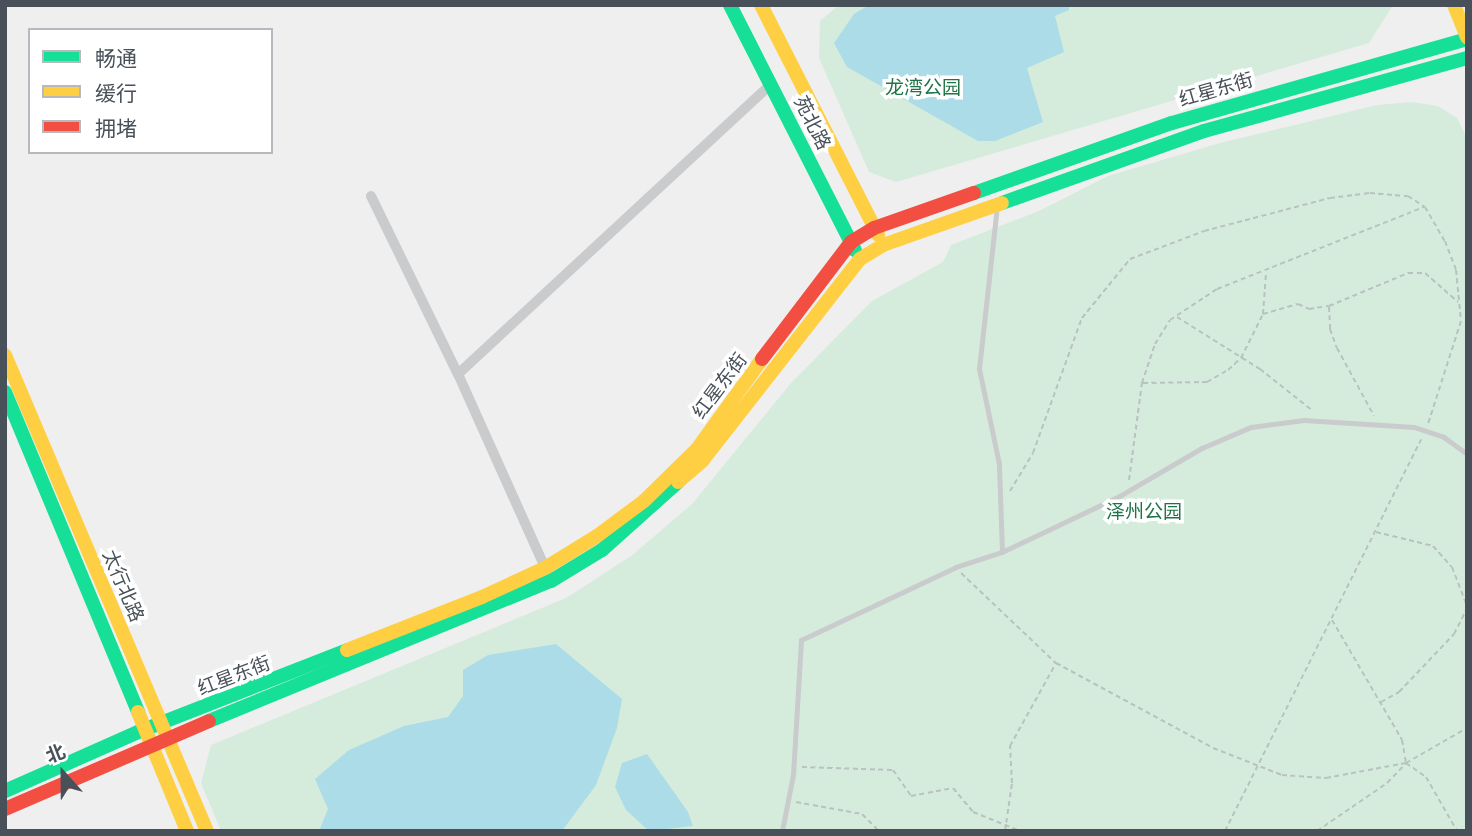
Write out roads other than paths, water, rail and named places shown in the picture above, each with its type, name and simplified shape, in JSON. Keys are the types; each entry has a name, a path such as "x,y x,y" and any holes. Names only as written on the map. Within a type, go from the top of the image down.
{"main road":[{"name":"苑北路","path":"730,5 860,258"},
{"name":"苑北路","path":"761,5 883,245"},
{"path":"1454,5 1467,38"},
{"name":"红星东街","path":"5,791 144,730 548,574 644,501 696,449 851,242 874,228 1171,123 1467,38"},
{"name":"红星东街","path":"5,809 602,550 703,460 860,258 883,245 1204,131 1467,58"},
{"name":"太行北路","path":"5,355 207,831"},
{"name":"太行北路","path":"5,393 187,831"}],"street":[{"path":"458,374 770,85"},
{"path":"371,196 458,374 548,574"}],"lane":[{"path":"998,203 979,369 1003,500 1002,552"},
{"path":"782,831 794,766 801,640 956,567 1002,552 1128,491 1202,448 1251,428 1326,421 1378,425 1425,431 1444,437 1467,454"}],"water":[{"path":"869,5 1069,5 1069,10 1055,16 1064,52 1027,68 1043,122 995,141 978,141 847,67 834,43 854,14"},
{"path":"556,644 622,699 617,728 596,785 562,831 319,831 328,809 315,779 349,750 404,726 448,717 463,696 463,670 488,655"},
{"path":"647,754 688,812 693,826 649,831 626,810 615,787 622,763"}],"park label":[{"name":"龙湾公园","path":"923,88"},
{"name":"泽州公园","path":"1144,512"}]}
